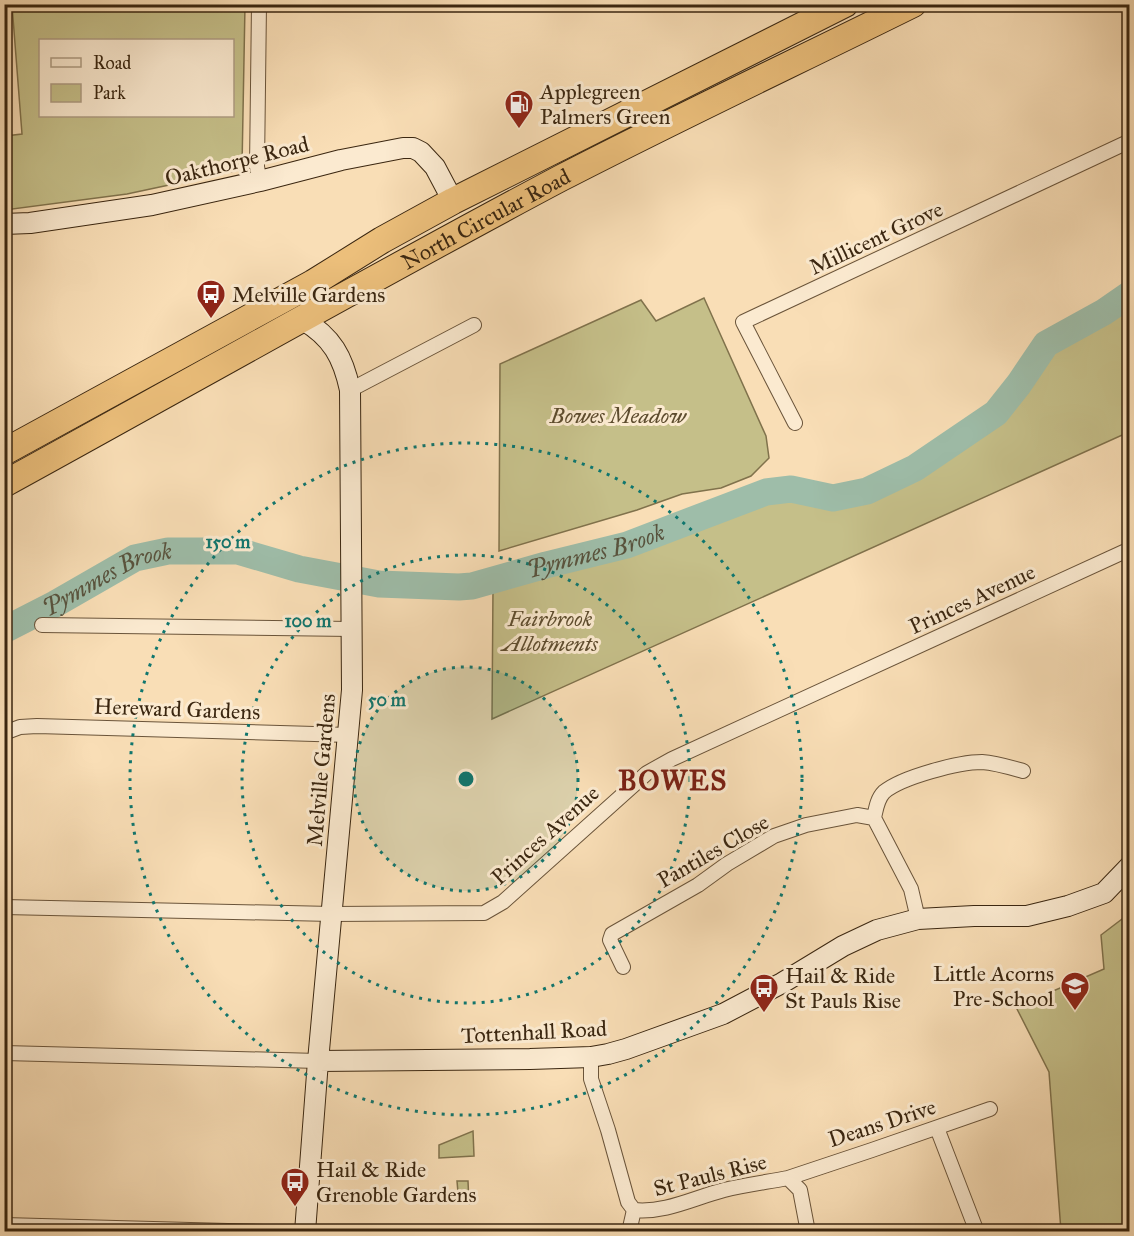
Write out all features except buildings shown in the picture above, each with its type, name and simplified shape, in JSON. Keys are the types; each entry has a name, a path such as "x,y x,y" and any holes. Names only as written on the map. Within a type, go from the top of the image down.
{"highway":[{"name":"North Circular Road","path":"4,484 310,324 564,177 913,4"},
{"name":"North Circular Road","path":"4,452 313,283 382,240 453,201 831,8"}],"street":[{"path":"259,4 257,167 260,181"},
{"name":"Millicent Grove","path":"795,423 743,322 1129,142"},
{"name":"Oakthorpe Road","path":"4,224 30,223 152,206 385,150 413,148 421,152 435,167 453,201"},
{"name":"Melville Gardens","path":"304,1232 352,690 350,390 341,359 327,337 310,324"},
{"path":"350,390 474,326"},
{"name":"Princes Avenue","path":"4,908 332,914 484,913 503,902 647,773 672,759 1130,549"},
{"path":"42,625 352,629"},
{"name":"Hereward Gardens","path":"4,733 20,727 37,726 349,735"},
{"path":"857,815 867,812 884,793 933,770 979,762 998,764 1023,771"},
{"path":"877,803 874,818 911,889 918,919"},
{"name":"Pantiles Close","path":"623,967 610,940 612,934 698,885 727,864 774,836 806,825 857,815 874,818"},
{"name":"Tottenhall Road","path":"4,1053 318,1061 591,1057 626,1050 723,1014 843,946 877,930 918,919 1027,916 1068,906 1104,893 1130,866"},
{"name":"St Pauls Rise","path":"591,1057 591,1079 628,1202 634,1210 668,1209 725,1190 788,1178 800,1190 808,1232"},
{"name":"Deans Drive","path":"788,1178 990,1108"},
{"path":"937,1128 977,1232"},
{"path":"629,1232 634,1210"},
{"path":"4,1225 264,1232"}],"green space":[{"path":"12,5 245,5 242,167 239,170 127,194 5,210 5,136 22,134"},
{"name":"Bowes Meadow","path":"704,298 766,436 769,458 751,476 721,488 682,494 637,510 499,551 500,364 641,300 656,321"},
{"name":"Fairbrook Allotments","path":"1129,299 1129,432 492,719 493,588 626,554 778,495 833,504 851,503 870,496 913,476 1004,414 1047,351"},
{"path":"1126,916 1130,917 1129,1231 1061,1231 1049,1072 1016,1007 1104,969 1101,935"},
{"path":"473,1131 474,1156 439,1158 439,1145"},
{"path":"457,1181 468,1181 469,1204 459,1204"}],"waterway":[{"name":"Pymmes Brook","path":"4,630 135,558 168,551 238,551 299,569 379,584 472,586 627,545 766,492 791,489 833,498 867,491 915,468 996,413 1046,344 1104,312 1130,294"}],"place":[{"name":"Applegreen Palmers Green","path":"519,130"},
{"name":"Melville Gardens","path":"211,320"},
{"name":"Little Acorns Pre-School","path":"1075,1012"},
{"name":"Hail & Ride St Pauls Rise","path":"764,1014"},
{"name":"Hail & Ride Grenoble Gardens","path":"295,1208"}],"district":[{"name":"BOWES","path":"673,780"}]}
